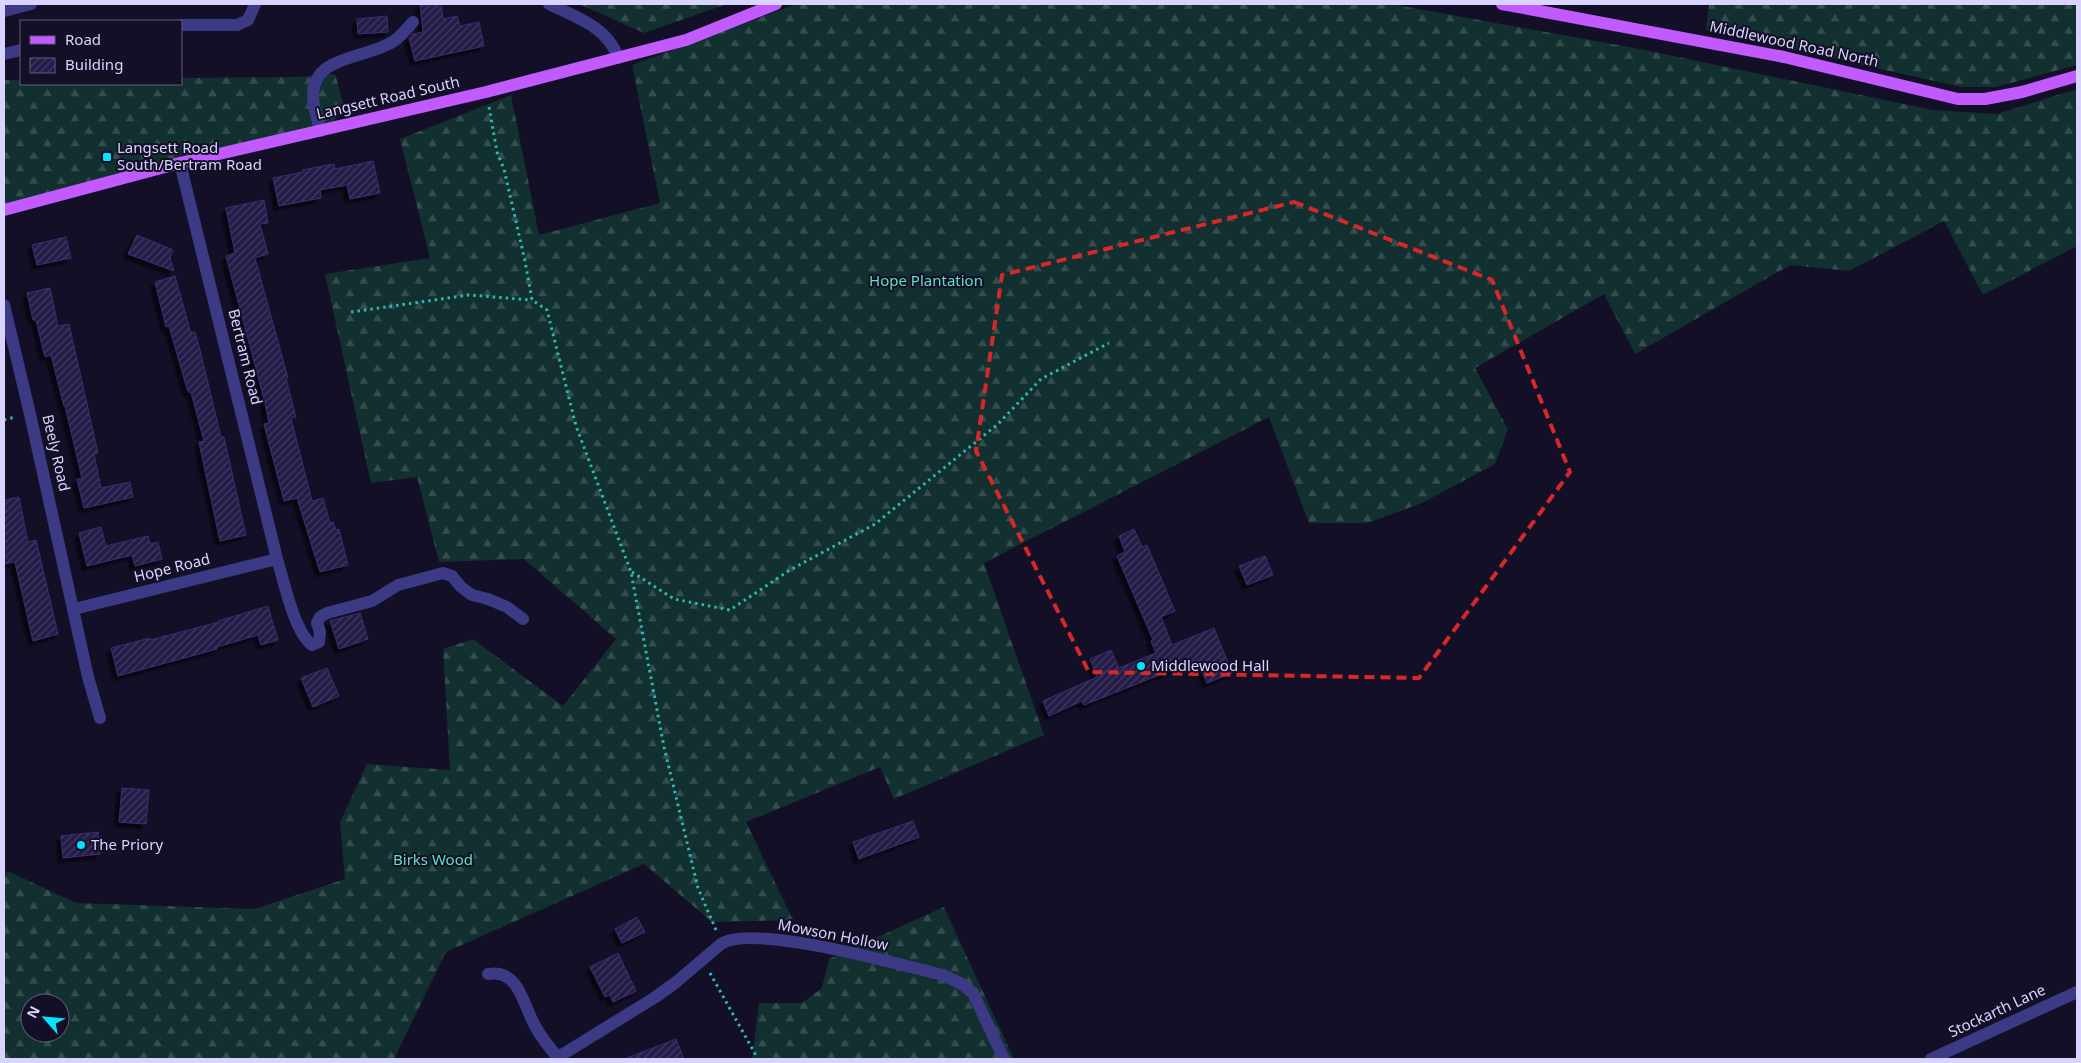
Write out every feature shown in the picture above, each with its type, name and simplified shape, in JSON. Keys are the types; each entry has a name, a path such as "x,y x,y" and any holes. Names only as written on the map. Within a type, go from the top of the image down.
{"main road":[{"name":"Langsett Road South","path":"4,210 180,163 486,92 686,40 776,4"},
{"name":"Middlewood Road North","path":"1502,4 1784,57 1958,99 1985,99 2022,92 2077,76"}],"street":[{"path":"4,11 31,4"},
{"path":"182,25 236,25 248,20 255,4"},
{"path":"549,4 581,19 607,36 615,46 618,58"},
{"path":"320,131 313,98 314,86 323,71 341,60 394,42 413,22"},
{"path":"4,54 20,50"},
{"name":"Bertram Road","path":"180,163 277,559 291,608 306,640 312,645 319,642 320,632 317,622 320,617 327,613 372,601 398,585 443,573 452,576 472,596 488,599 507,607 523,619"},
{"name":"Beely Road","path":"4,305 88,676 100,718"},
{"name":"Hope Road","path":"74,609 277,559"},
{"name":"Mowson Hollow","path":"557,1058 654,998 729,939 748,937 810,944 943,975 962,984 973,993 1004,1059"},
{"path":"488,974 497,972 511,978 522,996 533,1023 557,1058"},
{"name":"Stockarth Lane","path":"1931,1059 2077,992"}],"path":[{"path":"486,92 497,152 504,169 526,261 532,300"},
{"path":"351,312 469,295 532,300 547,310 576,426 631,572 664,747 698,888 722,944"},
{"path":"631,572 674,599 730,610 790,570 875,524 998,424 1041,380 1110,343"},
{"path":"709,971 758,1059"}],"highlighted area":[{"path":"1294,202 1492,280 1570,472 1419,678 1089,672 976,451 1002,275"}],"green space":[{"path":"579,4 727,4 644,33"},
{"name":"Hope Plantation","path":"796,4 1391,4 1640,49 1933,110 1997,114 2077,89 2077,246 1983,295 1944,221 1849,271 1790,265 1635,354 1604,294 1475,368 1508,429 1495,464 1422,503 1368,523 1309,523 1269,417 984,563 1044,735 894,799 880,767 746,822 793,920 712,922 644,864 446,952 394,1059 4,1059 4,873 10,872 76,903 255,909 345,879 340,822 367,764 450,770 443,649 473,639 563,706 616,639 524,559 439,562 417,477 371,483 325,274 430,258 400,139 511,95 539,235 660,203 632,65"},
{"path":"1709,4 2077,4 2077,65 1996,87 1961,87 1706,30"},
{"path":"335,74 344,105 332,124 4,207 4,80 20,80 20,85 182,85 182,78 298,77"},
{"path":"944,907 1014,1059 752,1059 759,1003 802,1003 822,988 829,959"}],"building":[{"path":"420,4 441,4 443,19 457,16 460,26 479,22 484,46 415,61 409,38 413,34 423,32"},
{"path":"387,16 388,32 358,34 357,19"},
{"path":"373,161 380,193 350,199 347,185 320,190 321,198 279,206 273,178 334,164 335,169"},
{"path":"264,200 268,223 260,224 268,254 255,258 288,378 286,378 296,417 291,418 312,501 323,498 330,523 333,522 336,530 339,529 348,565 320,572 297,498 284,501 264,424 269,423 265,403 226,256 235,253 226,208"},
{"path":"137,235 173,250 170,258 174,271 128,254"},
{"path":"66,237 71,258 37,265 32,245"},
{"path":"175,276 191,333 195,332 221,437 224,437 246,535 220,541 199,442 204,441 191,392 188,392 169,326 166,327 155,282"},
{"path":"50,288 58,326 69,324 98,453 94,454 101,488 130,482 133,497 84,508 77,479 82,478 65,406 51,355 45,357 36,320 33,320 27,293"},
{"path":"19,497 28,542 36,540 58,634 33,641 15,562 4,564 4,500"},
{"path":"101,527 106,546 148,536 150,544 158,542 162,559 135,566 132,555 87,566 79,533"},
{"path":"1134,529 1142,547 1147,545 1175,611 1161,617 1172,645 1214,628 1232,673 1207,683 1197,660 1084,705 1082,701 1049,716 1043,701 1097,677 1090,659 1111,650 1119,668 1156,653 1151,641 1153,640 1117,556 1125,552 1119,536"},
{"path":"1265,556 1273,575 1247,585 1239,566"},
{"path":"268,606 278,640 261,645 258,635 217,647 217,649 118,676 111,648 219,622"},
{"path":"360,613 368,639 339,649 330,621"},
{"path":"327,668 339,696 313,707 301,678"},
{"path":"122,788 149,790 146,824 119,822"},
{"path":"913,821 919,837 859,859 853,842"},
{"name":"The Priory","path":"98,832 100,854 63,858 61,836"},
{"path":"637,917 645,932 622,943 615,929"},
{"path":"618,953 636,991 613,1002 610,995 605,997 590,967"},
{"path":"676,1039 684,1059 627,1059 627,1058"}],"place":[{"name":"Langsett Road South/Bertram Road","path":"107,157"},
{"name":"Middlewood Hall","path":"1141,666"},
{"name":"The Priory","path":"81,845"}],"park label":[{"name":"Birks Wood","path":"433,860"}]}
